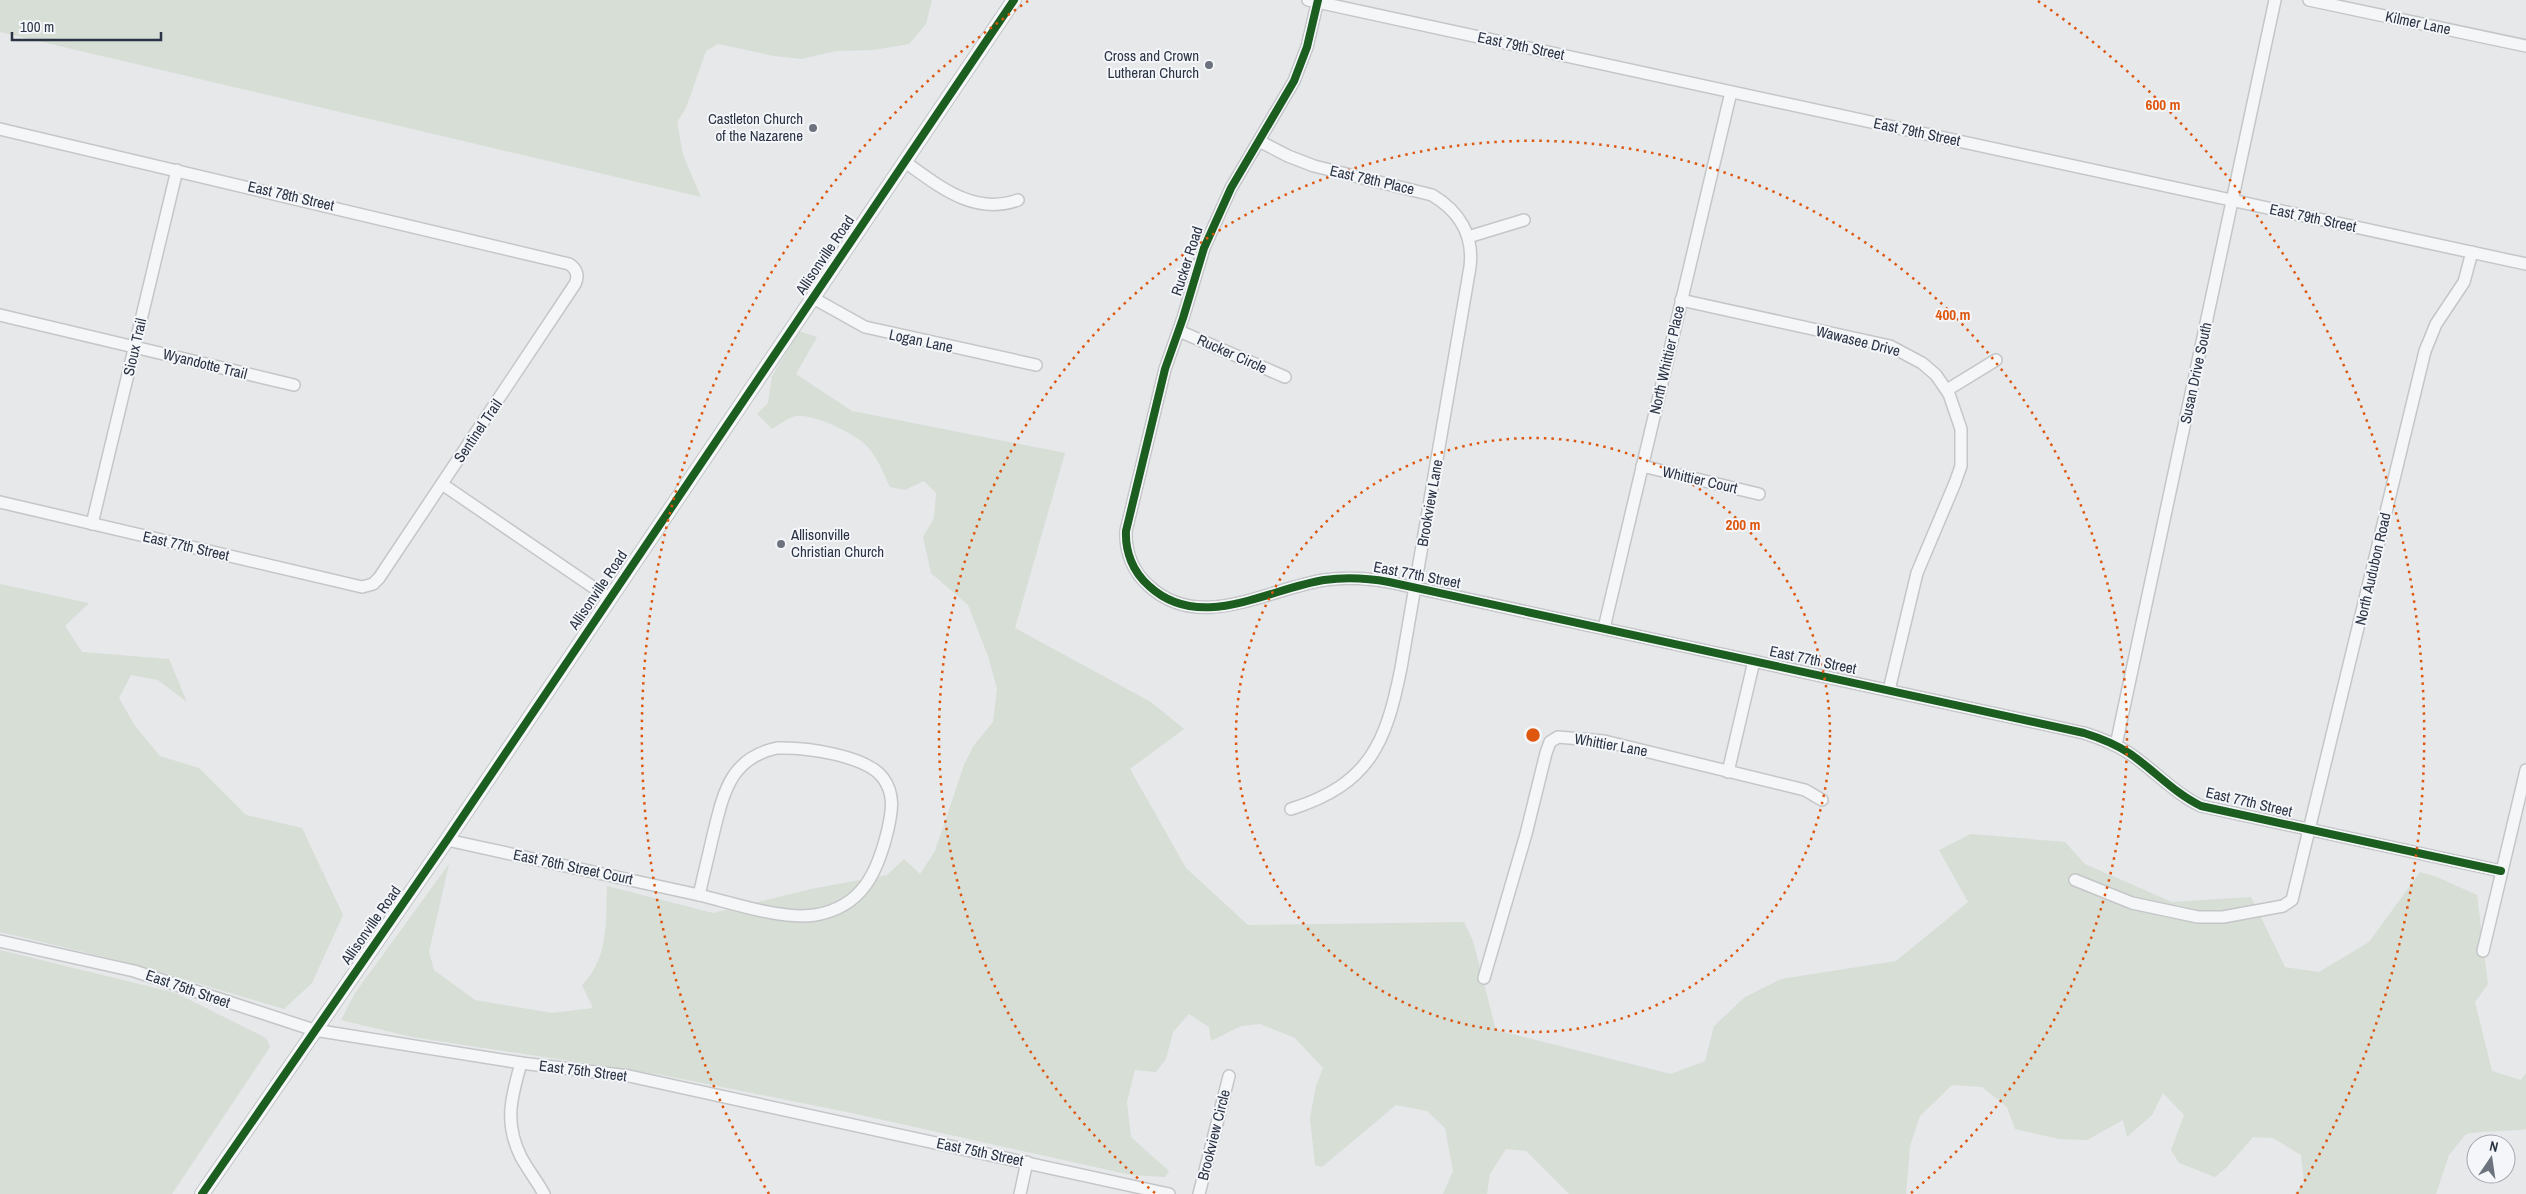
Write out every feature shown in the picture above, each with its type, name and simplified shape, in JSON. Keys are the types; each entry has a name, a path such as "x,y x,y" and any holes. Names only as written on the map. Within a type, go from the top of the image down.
{"main road":[{"name":"Allisonville Road","path":"202,1194 447,840 1014,0"}],"street":[{"name":"Susan Drive South","path":"2116,745 2276,0"},
{"name":"Kilmer Lane","path":"2309,0 2526,46"},
{"name":"East 79th Street","path":"1315,1 2526,264"},
{"name":"Rucker Road","path":"1127,546 1126,527 1130,508 1165,370 1213,226 1231,188 1298,73 1311,34 1315,1"},
{"name":"North Whittier Place","path":"1604,628 1731,92"},
{"name":"East 78th Street","path":"0,129 569,264 576,272"},
{"name":"East 78th Place","path":"1259,141 1288,156 1314,166 1432,195 1455,212 1468,237"},
{"path":"905,162 946,190 965,200 981,204 998,205 1018,200"},
{"name":"Sioux Trail","path":"92,524 177,170"},
{"path":"1468,237 1524,220"},
{"name":"Brookview Lane","path":"1292,809 1312,802 1344,784 1365,764 1382,739 1392,712 1470,268 1468,237"},
{"name":"North Audubon Road","path":"2075,880 2132,903 2208,917 2289,904 2295,895 2426,346 2436,324 2462,286 2472,252"},
{"name":"Sentinel Trail","path":"371,585 379,578 575,284 576,272"},
{"name":"Logan Lane","path":"813,298 865,327 1036,365"},
{"name":"Wawasee Drive","path":"1682,300 1890,346 1922,363 1947,390 1960,424 1962,443 1960,466 1955,483 1917,573 1889,690"},
{"name":"Wyandotte Trail","path":"0,316 294,385"},
{"name":"Rucker Circle","path":"1179,331 1285,377"},
{"path":"1947,390 1996,360"},
{"name":"Whittier Court","path":"1642,466 1759,494"},
{"path":"442,484 609,598"},
{"name":"East 77th Street","path":"0,502 362,587 371,585"},
{"name":"East 77th Street","path":"1127,546 1134,568 1143,580 1161,596 1188,605 1235,605 1323,580 1370,579 1415,587 2084,733 2116,745 2188,800 2201,806 2501,871"},
{"path":"1728,772 1754,661"},
{"name":"Whittier Lane","path":"1484,978 1550,742 1558,737 1604,741 1809,791 1822,800"},
{"name":"East 76th Street Court","path":"447,840 699,895 796,916 823,913 846,903 865,886 880,861 892,809 892,799 886,781 872,767 859,761 797,748 772,749 754,756 737,770 725,788 699,895"},
{"path":"2483,951 2525,776"},
{"name":"East 75th Street","path":"0,941 134,971 314,1030 521,1063 646,1079 1170,1194"},
{"path":"521,1063 511,1097 511,1126 521,1157 544,1194"},
{"name":"Brookview Circle","path":"1199,1194 1229,1076"},
{"path":"1020,1194 1027,1162"}],"shaded area":[{"path":"0,0 932,0 926,24 909,44 873,50 835,51 802,59 774,56 718,44 706,51 686,108 677,122 683,155 701,197 0,32"},
{"path":"799,331 817,337 796,374 852,411 1065,453 1015,628 1151,702 1184,729 1130,769 1186,868 1248,925 1464,922 1473,941 1496,1030 1671,1074 1705,1061 1714,1026 1745,997 1781,979 1896,961 1968,902 1939,850 1971,834 2065,842 2085,864 2172,902 2251,897 2285,967 2319,972 2369,942 2420,872 2437,877 2477,895 2488,984 2475,1002 2492,1071 2521,1080 2526,1073 2526,1129 2466,1134 2449,1155 2436,1194 2295,1194 2304,1182 2301,1155 2273,1138 2253,1137 2227,1167 2215,1177 2179,1163 2171,1150 2184,1115 2163,1093 2152,1115 2127,1137 2123,1120 2087,1140 2059,1139 2015,1129 2007,1107 1982,1087 1952,1085 1920,1116 1910,1146 1906,1194 1569,1194 1526,1151 1506,1149 1490,1174 1487,1194 1443,1194 1453,1171 1445,1128 1427,1111 1396,1105 1322,1167 1315,1165 1310,1118 1316,1086 1323,1068 1295,1038 1260,1024 1241,1026 1211,1041 1209,1027 1189,1014 1173,1032 1166,1059 1156,1072 1135,1070 1127,1102 1131,1137 1169,1171 1165,1177 1131,1175 852,1113 662,1075 412,1037 341,1020 355,993 449,864 429,952 434,970 475,1000 552,1013 593,1008 582,985 591,974 602,951 606,926 607,886 713,913 811,889 887,875 904,859 920,874 935,851 964,765 974,745 993,722 997,689 988,656 968,605 931,573 923,537 934,518 936,493 924,481 905,490 890,487 878,462 866,445 848,432 820,420 796,416 772,429 757,414 768,403 772,376"},
{"path":"0,584 89,603 65,626 82,652 169,659 187,702 158,680 131,675 119,698 135,726 160,756 199,768 246,815 302,828 343,915 312,983 284,1009 130,963 0,932"},
{"path":"0,950 176,993 266,1038 270,1047 172,1194 0,1194"}],"cycle path":[{"path":"202,1194 447,840 1014,0"},
{"path":"1318,0 1307,47 1294,81 1231,188 1204,248 1165,369 1126,531 1131,561 1134,568 1149,586 1169,600 1190,606 1212,607 1234,604 1324,580 1356,578 1389,582 2084,733 2107,741 2129,753 2182,795 2201,806 2501,871"}],"place":[{"name":"Cross and Crown Lutheran Church","path":"1209,65"},
{"name":"Castleton Church of the Nazarene","path":"813,128"},
{"name":"Allisonville Christian Church","path":"781,544"}]}
